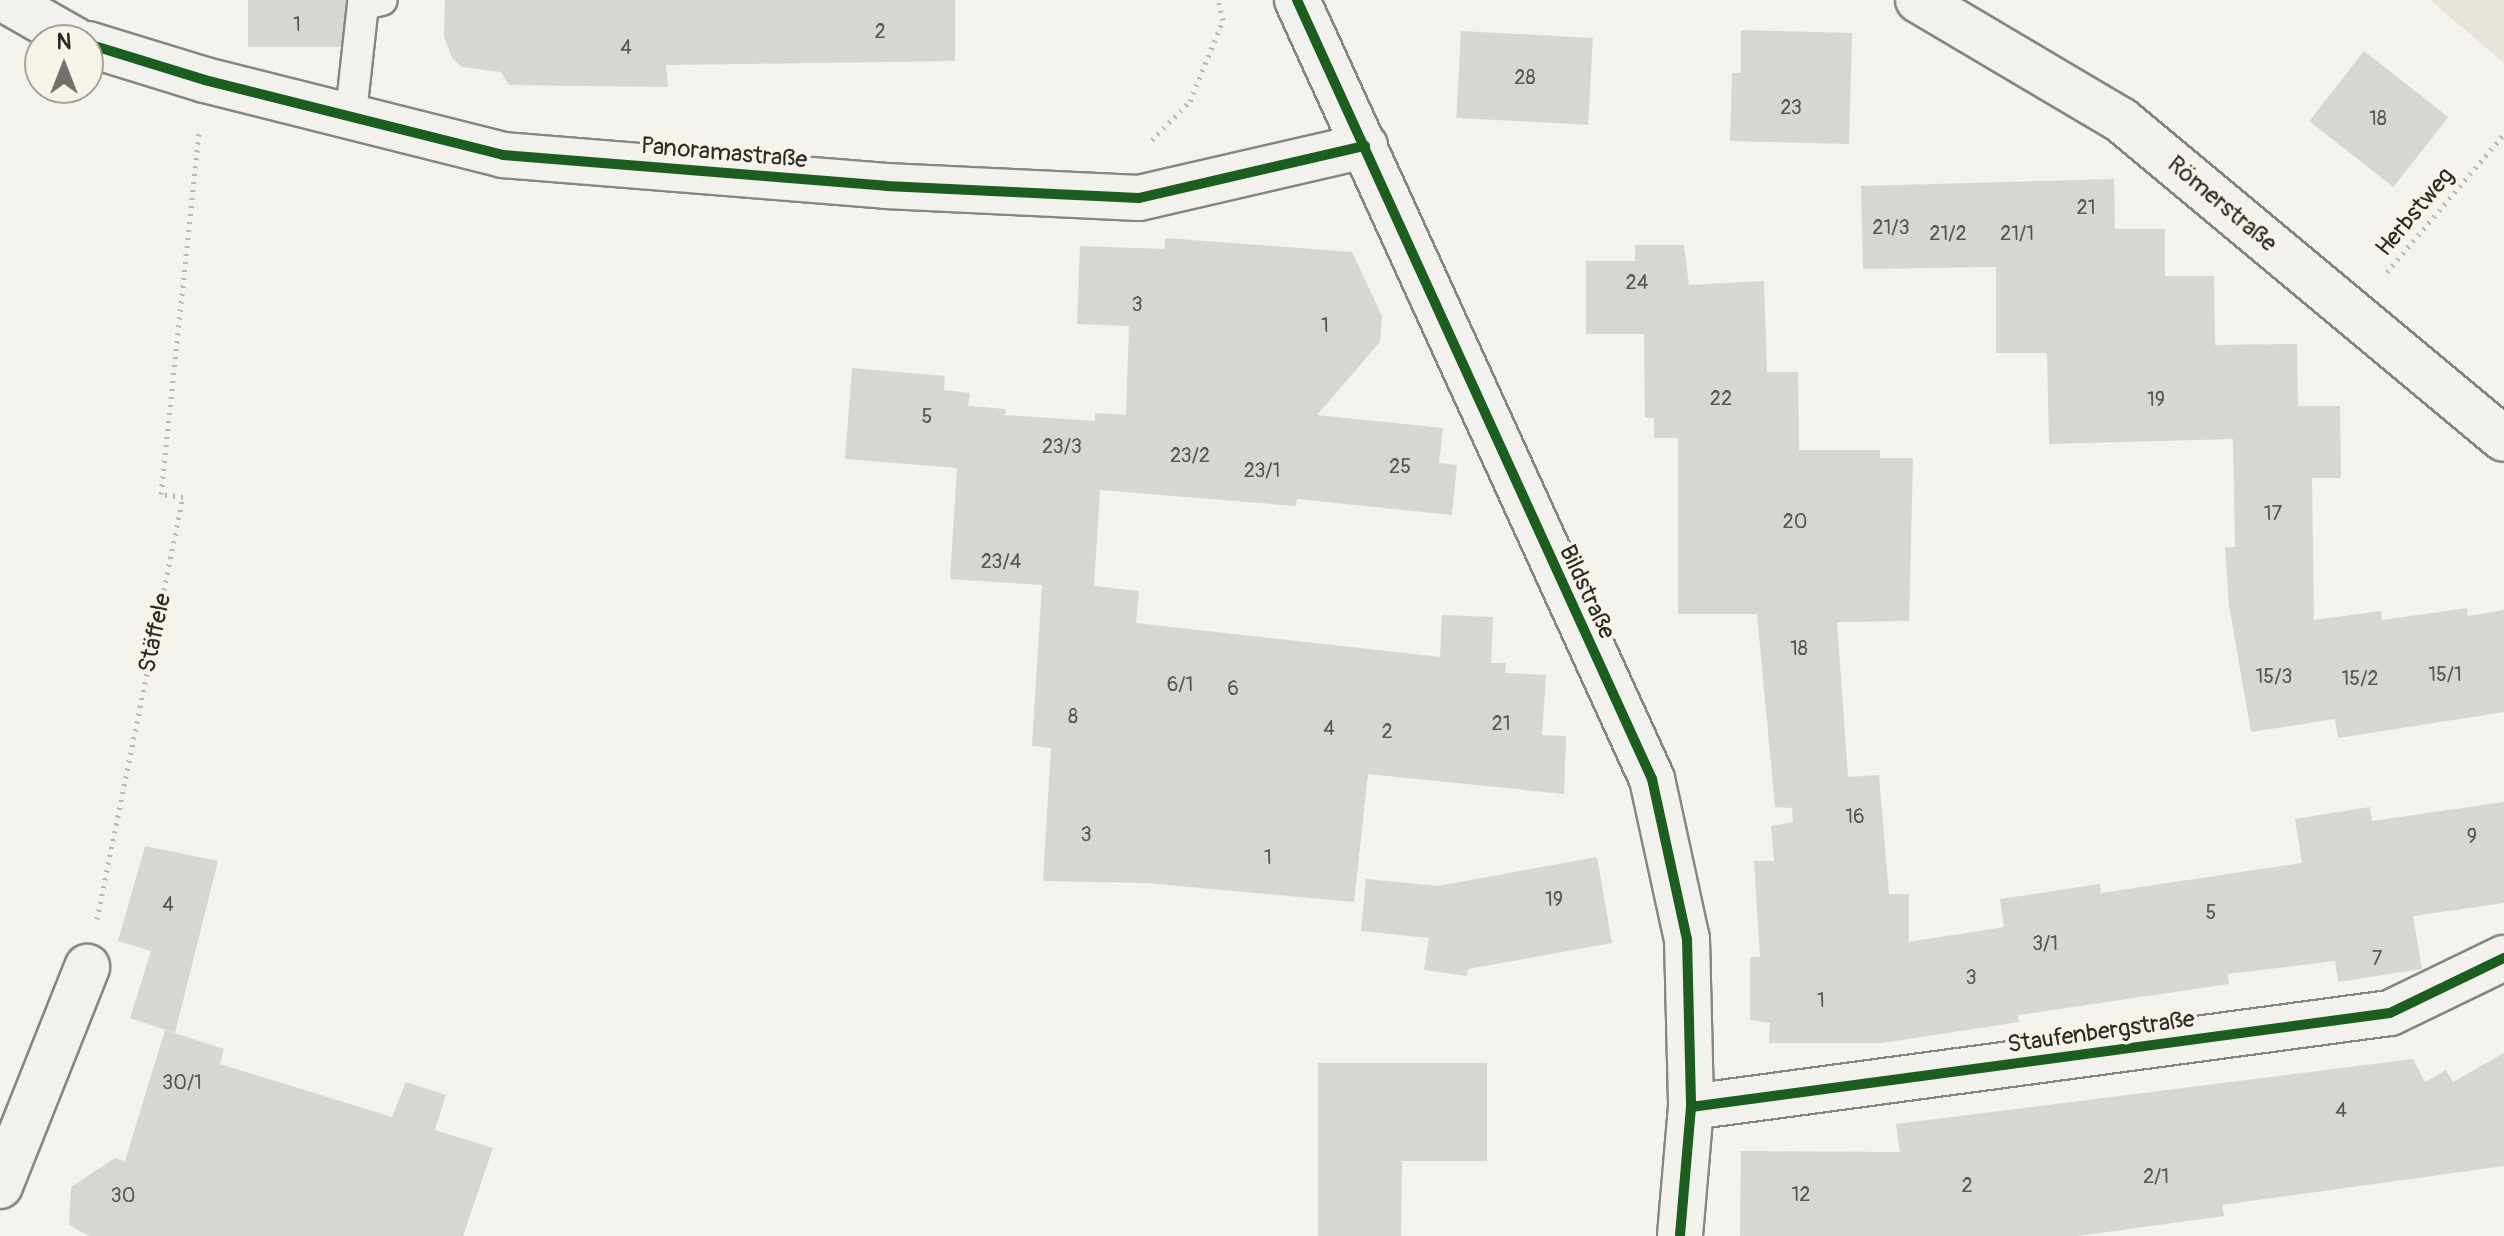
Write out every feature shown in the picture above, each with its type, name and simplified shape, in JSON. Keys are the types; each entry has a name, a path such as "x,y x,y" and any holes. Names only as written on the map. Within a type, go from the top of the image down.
{"street":[{"path":"5,0 47,24"},
{"name":"Bildstraße","path":"1297,0 1652,779 1687,939 1691,1107 1680,1236"},
{"name":"Römerstraße","path":"1918,0 2121,120 2504,439"},
{"name":"Panoramastraße","path":"104,49 205,80 351,113 503,155 886,186 1139,198 1365,146"},
{"name":"Staufenbergstraße","path":"1691,1107 2390,1013 2504,958"},
{"path":"0,1186 87,967"}],"lane":[{"path":"351,113 363,4 382,0"}],"path":[{"path":"1139,198 1152,138 1190,101 1223,20 1218,0"}],"shaded area":[{"path":"2430,0 2504,0 2504,63"}],"building":[{"path":"248,0 346,0 346,47 248,47"},
{"path":"445,0 955,0 955,61 666,65 668,87 509,85 501,72 462,67 452,58 444,37"},
{"path":"1741,30 1852,33 1849,144 1730,141 1732,73 1741,73"},
{"path":"1461,31 1593,38 1588,125 1456,118"},
{"path":"2364,51 2448,117 2394,187 2309,121"},
{"path":"2114,179 2115,229 2165,229 2165,276 2214,276 2215,345 2297,344 2298,406 2340,406 2341,478 2312,478 2314,620 2381,611 2382,620 2467,608 2468,616 2504,610 2504,712 2338,738 2335,719 2251,732 2229,605 2225,547 2235,547 2233,439 2049,444 2047,353 1996,353 1996,267 1863,269 1861,186"},
{"path":"1165,238 1352,252 1382,316 1380,342 1317,415 1443,428 1439,463 1457,465 1452,515 1297,499 1296,506 1100,490 1094,586 1139,591 1136,623 1440,657 1442,615 1493,617 1491,663 1506,663 1505,673 1546,675 1542,735 1566,736 1564,794 1368,774 1354,902 1146,883 1043,881 1051,748 1032,746 1042,585 950,579 957,468 845,459 852,368 945,376 944,390 970,393 968,406 1006,409 1005,415 1095,421 1095,413 1126,415 1129,326 1077,324 1080,246 1165,249"},
{"path":"1635,245 1684,245 1689,285 1764,281 1767,372 1798,372 1799,450 1880,450 1880,458 1913,458 1909,621 1837,622 1848,777 1879,775 1889,894 1909,894 1909,942 2004,927 2000,899 2100,884 2101,893 2302,863 2295,819 2370,807 2372,821 2504,802 2504,903 2413,916 2422,969 2338,982 2335,961 2228,974 2229,984 2018,1015 2019,1022 1882,1043 1769,1043 1770,1023 1750,1020 1750,957 1760,957 1754,861 1774,861 1771,826 1793,822 1792,808 1775,807 1757,614 1678,614 1678,438 1654,438 1654,418 1645,418 1644,334 1586,334 1586,261 1635,261"},
{"path":"145,846 218,861 175,1033 130,1018 151,951 118,941"},
{"path":"1597,857 1612,943 1468,969 1467,976 1424,970 1429,938 1361,931 1366,879 1438,886"},
{"path":"165,1030 224,1049 220,1064 392,1117 406,1082 446,1095 435,1130 493,1148 463,1236 89,1236 69,1225 71,1187 115,1158 125,1161"},
{"path":"2504,1053 2504,1166 2222,1205 2224,1216 2078,1236 1740,1236 1741,1151 1900,1152 1896,1124 2413,1059 2425,1082 2446,1070 2453,1082"},
{"path":"1318,1063 1487,1063 1487,1161 1402,1161 1401,1236 1318,1236"}],"cycle path":[{"path":"1297,0 1652,779 1687,939 1691,1107 1680,1236"},
{"path":"104,49 205,80 503,155 886,186 1139,198 1365,146"},
{"path":"1691,1107 2390,1013 2504,958"}]}
